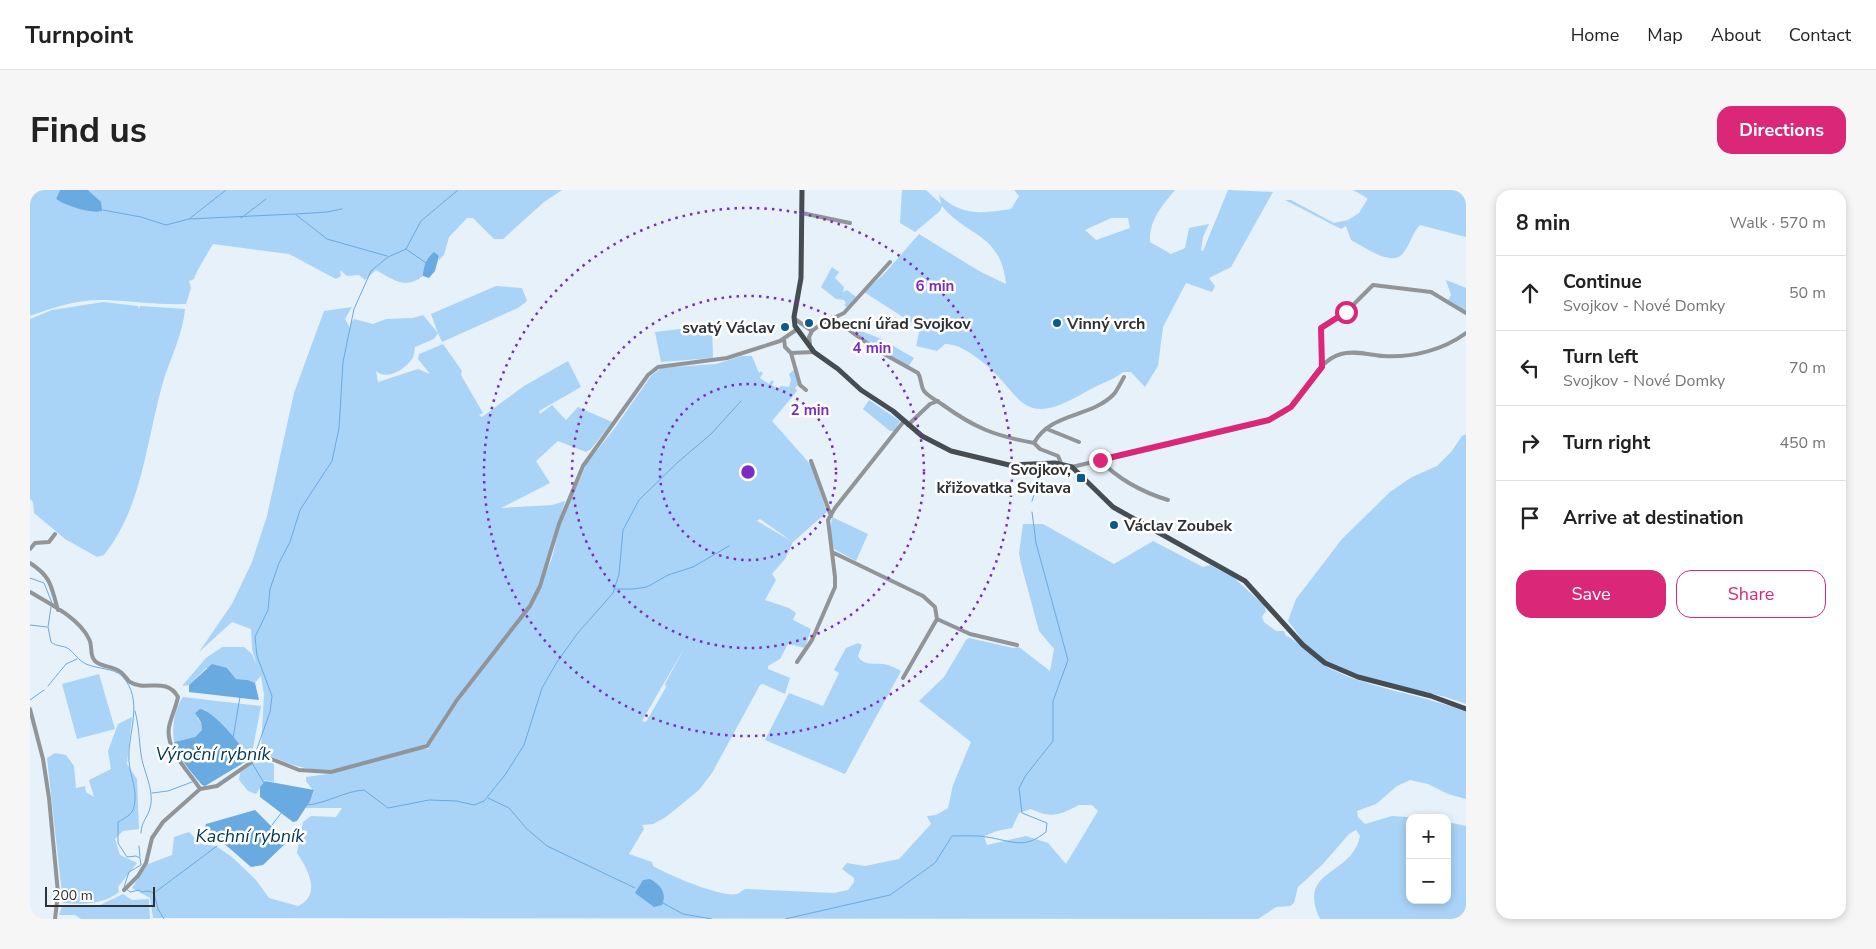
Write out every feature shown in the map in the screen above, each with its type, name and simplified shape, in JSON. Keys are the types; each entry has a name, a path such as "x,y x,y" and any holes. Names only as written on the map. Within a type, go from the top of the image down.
{"main road":[{"path":"802,190 801,278 794,317 796,330 812,351 934,444 958,454 1009,465 1061,463 1072,468 1113,507 1245,581 1303,645 1325,663 1358,677 1431,696 1466,709"}],"street":[{"path":"802,214 850,223"},
{"path":"791,353 812,351 809,337 812,331 846,311 890,262"},
{"path":"1322,367 1321,328 1346,312 1373,285 1431,292 1466,313"},
{"path":"794,317 798,324 812,331"},
{"path":"834,319 875,349 918,373 925,392 973,426 1034,443 1040,449 1058,456 1061,463"},
{"path":"124,890 146,863 155,831 200,789 217,786 261,756 270,757 299,770 330,772 427,746 457,700 530,606 540,586 559,524 583,466 648,375 658,367 727,358 784,339 796,330"},
{"path":"1072,468 1269,420 1291,407 1322,367 1340,354 1352,352 1386,356 1434,351 1450,345 1466,333"},
{"path":"784,339 785,347 791,353 800,385 806,390"},
{"path":"1034,443 1057,420 1095,407 1108,399 1115,393 1124,377"},
{"path":"797,662 812,640 835,587 828,531 831,516 906,423 930,404 938,401"},
{"path":"1047,429 1079,442"},
{"path":"1100,460 1113,473 1124,480 1152,495 1168,500"},
{"path":"810,461 831,516"},
{"path":"30,549 35,543 49,542 55,534"},
{"path":"832,552 923,596 935,607 937,618 903,678"},
{"path":"30,563 44,572 58,610"},
{"path":"30,592 68,617 88,637 92,658 98,663 119,670 131,682 140,685 161,684 174,691 178,697 169,727 169,739 179,759 200,789"},
{"path":"937,618 970,634 1017,645"},
{"path":"30,709 43,759 49,798 58,893 55,919"}],"shaded area":[{"path":"30,190 60,190 56,199 101,212 94,195 88,190 562,190 544,202 503,239 494,239 473,218 467,218 449,237 444,255 439,260 439,256 431,254 424,268 423,276 411,282 400,282 376,270 365,280 359,275 347,276 340,270 341,276 336,279 289,254 213,244 194,279 189,281 191,288 186,304 96,300 67,304 30,316"},
{"path":"902,190 926,190 941,204 939,195 956,207 964,210 990,212 1011,209 1019,196 1014,190 1175,190 1157,214 1150,234 1150,242 1171,254 1185,248 1189,228 1209,224 1203,237 1201,250 1203,251 1228,190 1273,192 1231,267 1209,278 1215,286 1212,292 1186,283 1163,327 1158,366 1145,387 1131,372 1123,372 1064,403 1046,409 1033,408 1023,403 990,369 960,347 945,344 937,351 916,346 920,328 864,292 884,274 919,234 979,271 1006,284 1003,267 990,245 942,206 940,211 915,232 900,223","holes":["1111,218 1128,218 1130,228 1096,240 1085,230"]},
{"path":"1353,190 1466,190 1466,237 1420,225 1399,257 1386,257 1378,255 1351,240 1346,226 1341,229 1285,200 1291,200 1334,223 1348,220 1359,213 1367,200 1367,198"},
{"path":"832,267 839,272 835,278 844,287 843,292 847,290 856,297 847,307 844,305 846,303 844,300 836,299 821,287"},
{"path":"1446,280 1466,288 1466,312 1448,300 1451,295"},
{"path":"496,286 522,288 527,301 518,308 442,342 431,314"},
{"path":"103,302 138,306 139,309 140,306 185,309 179,337 157,404 142,472 135,494 117,536 104,555 97,557 65,539 34,513 33,502 30,499 30,319 52,310"},
{"path":"352,307 345,319 350,328 351,322 354,319 373,324 386,319 413,318 423,315 438,333 434,339 415,347 412,359 401,370 386,375 376,371 378,382 418,369 430,374 418,359 419,354 443,344 462,371 461,375 483,413 479,415 482,417 524,386 568,361 581,387 539,411 540,414 552,405 566,420 578,407 612,422 591,449 586,452 558,441 536,461 550,483 501,508 552,505 565,501 550,555 531,603 472,678 428,742 418,749 430,749 428,748 458,702 534,602 552,558 561,521 587,463 614,429 651,376 661,368 716,364 742,356 752,356 759,373 761,371 763,373 760,378 769,384 772,380 774,382 772,385 778,389 781,386 789,387 791,380 789,374 794,370 799,384 795,388 797,391 772,421 811,465 827,512 793,542 785,559 772,574 776,580 765,600 789,608 796,613 793,620 811,629 805,648 788,644 780,659 768,666 768,669 790,678 785,694 763,684 760,685 712,773 699,790 666,817 653,824 642,825 644,829 629,854 652,862 653,866 681,879 707,889 730,894 737,894 746,889 834,893 848,890 854,882 854,878 842,869 847,863 865,866 899,859 931,824 927,816 936,815 948,808 953,785 971,742 919,701 944,677 966,640 969,638 1013,648 1019,647 1050,671 1054,649 1039,631 1019,553 1023,524 1043,524 1114,564 1153,541 1203,567 1210,565 1233,577 1264,605 1266,611 1262,617 1264,622 1276,631 1284,631 1286,636 1290,637 1331,669 1364,682 1466,712 1466,799 1448,794 1428,784 1410,780 1397,786 1376,804 1357,811 1358,817 1365,824 1392,816 1406,817 1406,904 1451,904 1451,823 1466,826 1466,919 1320,919 1314,902 1315,890 1320,881 1347,859 1355,849 1360,836 1356,830 1349,834 1323,864 1298,887 1294,903 1290,906 1276,907 1258,919 153,918 150,898 132,888 148,864 172,855 174,837 189,832 201,844 216,846 232,857 256,880 269,898 298,906 310,895 311,881 297,853 303,822 311,816 336,817 342,808 305,808 314,792 306,781 306,777 335,773 343,769 311,769 283,761 263,752 261,748 264,695 261,676 255,683 236,679 227,668 206,668 189,685 182,686 206,658 222,647 244,647 252,654 257,666 252,649 251,629 232,622 199,652 232,604 252,562 267,516 294,393 324,311","holes":["760,519 793,542 757,521","685,647 665,684 666,687 646,722 642,721","1079,805 1092,805 1098,811 1066,864 1048,843 1026,836 987,845 984,836 1012,828 1019,813 1031,809 1050,815"]},
{"path":"712,325 713,358 661,362 655,332"},
{"path":"856,329 884,340 883,344 890,344 914,358 908,367 882,351 883,347 878,343 873,346 855,334"},
{"path":"869,400 900,421 894,431 890,431 863,409"},
{"path":"1466,434 1466,704 1446,697 1380,682 1338,667 1320,657 1304,643 1288,621 1296,599 1342,539 1390,492 1412,477 1437,466 1451,452 1462,436"},
{"path":"832,517 868,534 856,561 834,549 830,532"},
{"path":"858,643 862,645 858,656 863,661 887,665 901,671 845,774 765,740 789,693 823,706 839,673 834,670 846,648"},
{"path":"99,674 115,729 77,739 62,684"},
{"path":"183,697 261,706 253,748 250,754 247,754 218,721 204,709 197,718 201,722 202,730 195,737 174,742 174,719"},
{"path":"132,717 127,764 137,779 139,829 123,831 115,839 120,855 137,863 118,887 119,892 113,896 93,903 63,903 47,758 55,753 66,755 74,766 76,788 85,786 86,792 94,797 89,780 111,769 108,751 118,724"},
{"path":"265,761 274,764 274,782 265,780 256,794 248,791 239,780 240,773 252,764"},
{"path":"123,894 132,900 149,899 150,919 81,919 75,915 59,915 62,906 100,905"}],"water":[{"path":"60,190 88,190 101,202 102,211 98,212 72,207 60,202 56,199"},
{"path":"434,252 439,256 435,271 429,278 423,276 424,269 427,259"},
{"path":"212,664 227,668 236,679 255,683 259,700 189,692 189,685"},
{"name":"Výroční rybník","path":"200,709 206,711 219,721 247,756 245,762 205,786 202,785 186,765 174,742 195,737 202,730 201,722 195,713"},
{"path":"265,781 314,790 310,801 297,821 293,822 260,797 260,787"},
{"name":"Kachní rybník","path":"255,810 287,842 263,865 251,867 205,827 206,824"},
{"path":"650,879 662,890 664,897 662,905 654,907 635,893 643,880"}],"waterway":[{"path":"189,219 226,190"},
{"path":"254,757 270,712 272,696 257,656 255,637 268,610 270,589 279,563 290,542 300,510 332,461 339,428 343,362 354,309 371,271 388,257 406,249 421,221 458,190"},
{"path":"241,218 266,199"},
{"path":"296,214 342,209"},
{"path":"103,210 141,217 166,225 189,219 295,214 327,239 387,256"},
{"path":"406,249 426,263"},
{"path":"307,805 350,792 364,790 388,808 429,800 457,801 474,805 484,801 505,775 524,745 542,688 557,662 577,634 613,593 619,574 623,530 639,500 678,462 711,434 741,401"},
{"path":"1032,501 1039,480"},
{"path":"785,919 890,895 935,863 952,836 983,836 1024,843 1038,838 1046,832 1047,823 1022,813 1019,788 1026,775 1053,741 1053,701 1068,660 1036,543 1032,512"},
{"path":"615,589 647,587 668,575 693,567 729,546"},
{"path":"30,578 44,583 52,603"},
{"path":"51,607 48,627 51,642 69,649 86,664 119,673 129,685 133,696 134,706 129,761 135,800 132,812 118,822 118,843 127,857 136,856 140,858 141,865 129,872 124,887 130,892 139,890 154,893 158,909 164,919"},
{"path":"30,625 47,627"},
{"path":"48,686 66,664 77,659"},
{"path":"30,700 44,690"},
{"path":"233,738 240,697"},
{"path":"135,711 142,760 151,794 150,808 141,833"},
{"path":"252,763 264,783"},
{"path":"152,793 168,791 192,782"},
{"path":"488,798 509,808 527,829 547,846 635,888"},
{"path":"272,825 282,812"},
{"path":"139,846 140,857"},
{"path":"154,893 217,846"},
{"path":"663,903 683,914 712,919"}],"place":[{"name":"Obecní úřad Svojkov","path":"809,323"},
{"name":"Vinný vrch","path":"1057,323"},
{"name":"svatý Václav","path":"785,327"},
{"name":"Svojkov, křižovatka Svitava","path":"1081,478"},
{"name":"Václav Zoubek","path":"1114,525"}],"route":[{"path":"1100,460 1269,420 1284,413 1291,407 1322,367 1321,328 1346,312"}]}
